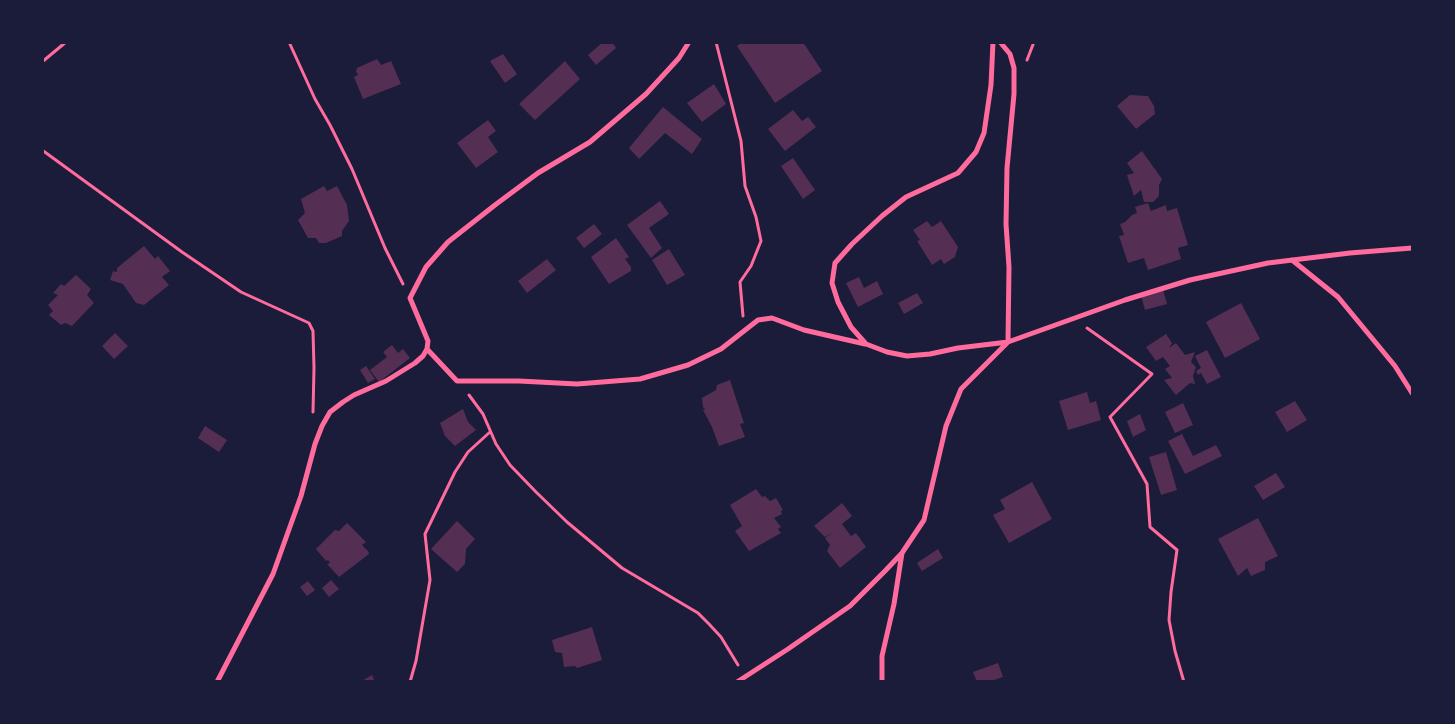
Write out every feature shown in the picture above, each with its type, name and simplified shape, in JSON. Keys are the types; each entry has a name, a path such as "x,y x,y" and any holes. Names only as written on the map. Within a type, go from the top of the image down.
{"street":[{"path":"217,682 273,574 301,496 315,444 330,412 354,395 386,381 415,363 423,356 427,349 428,341 410,298 426,267 448,242 495,205 538,173 590,142 646,94 679,58 689,42"},
{"path":"866,344 852,327 838,302 832,282 836,263 852,244 882,216 906,197 958,173 976,152 984,133 992,85 992,42"},
{"path":"738,682 850,606 902,553 924,520 946,426 961,389 1008,342 1007,168 1014,94 1014,68 1010,54 1000,42"},
{"path":"427,349 457,380 577,384 640,379 688,365 721,349 758,320 772,318 804,330 866,344 887,352 907,356 930,354 958,348 1008,342 1140,295 1190,280 1268,263 1412,248"},
{"path":"1292,260 1338,297 1395,366 1412,393"},
{"path":"882,682 882,656 894,604 902,553"}],"path":[{"path":"42,62 66,42"},
{"path":"289,42 315,99 352,169 385,248 410,298"},
{"path":"716,42 741,141 745,186 756,217 761,242 751,266 740,282 744,331"},
{"path":"42,150 182,252 241,292 309,323 313,331 313,412 319,434"},
{"path":"1075,318 1152,374 1110,417 1147,484 1150,527 1177,550 1169,620 1184,682"},
{"path":"457,380 483,414 496,444 510,465 542,498 580,534 622,568 657,590 686,605 709,624 721,637 746,676"},
{"path":"410,682 416,661 430,580 425,534 455,472 468,452 490,432"}],"building":[{"path":"603,42 612,42 616,48 596,65 588,55"},
{"path":"742,42 803,42 822,71 775,103 737,46"},
{"path":"503,54 517,74 505,83 490,61"},
{"path":"377,59 381,65 391,61 401,84 363,99 354,77 358,75 357,68"},
{"path":"565,61 580,79 535,120 519,104"},
{"path":"714,84 726,104 702,122 687,103"},
{"path":"1130,95 1148,96 1154,106 1155,114 1136,129 1117,106"},
{"path":"663,107 702,139 692,154 665,133 639,159 629,148"},
{"path":"793,110 802,121 808,117 816,127 785,151 768,129"},
{"path":"488,120 496,131 488,137 498,152 476,168 457,143"},
{"path":"1142,151 1162,179 1159,185 1159,196 1153,202 1144,202 1141,190 1134,196 1127,175 1134,173 1127,163"},
{"path":"793,158 815,190 803,199 781,166"},
{"path":"324,186 327,191 337,186 347,205 349,221 342,231 342,236 326,243 319,243 316,238 308,238 298,220 305,213 301,199"},
{"path":"660,201 669,214 649,228 662,248 651,258 627,225"},
{"path":"1148,203 1151,211 1166,205 1167,211 1177,208 1188,245 1178,248 1181,259 1148,270 1144,258 1128,263 1119,236 1124,235 1120,224 1137,213 1135,207"},
{"path":"927,221 932,227 941,221 958,247 955,257 944,264 941,259 932,265 917,241 920,240 913,230"},
{"path":"594,224 602,234 584,248 576,238"},
{"path":"616,238 629,257 625,259 631,267 631,271 609,284 591,257"},
{"path":"144,246 155,259 158,256 170,271 162,277 169,285 144,305 136,303 123,284 110,280 113,271 117,272 117,268"},
{"path":"669,249 685,275 667,285 652,260"},
{"path":"547,259 556,270 527,293 518,281"},
{"path":"76,275 91,289 87,295 94,303 72,326 65,323 61,325 49,315 53,311 48,305 58,295 53,293 61,284 64,286"},
{"path":"859,277 864,288 877,281 883,294 858,307 846,283"},
{"path":"1163,290 1167,304 1145,310 1141,296"},
{"path":"917,293 923,303 904,314 898,303"},
{"path":"1241,303 1260,339 1225,358 1206,322"},
{"path":"115,333 128,346 114,359 102,346"},
{"path":"1166,334 1172,343 1169,348 1176,343 1185,355 1195,352 1191,362 1196,367 1193,376 1195,384 1190,383 1176,395 1164,380 1172,378 1165,369 1170,366 1163,357 1156,361 1146,347"},
{"path":"392,345 398,353 403,349 410,358 379,382 370,370 387,357 383,352"},
{"path":"1207,350 1221,377 1207,384 1201,373 1198,375 1196,371 1201,368 1195,356"},
{"path":"366,366 375,379 368,383 360,370"},
{"path":"730,380 744,423 740,424 745,437 719,446 703,410 705,409 702,398 716,390 717,385"},
{"path":"1087,392 1090,403 1096,401 1101,420 1068,430 1059,401"},
{"path":"1295,401 1307,420 1287,432 1275,412"},
{"path":"1183,403 1193,425 1175,433 1165,412"},
{"path":"463,409 468,422 476,430 455,446 445,436 440,423"},
{"path":"1140,414 1146,430 1133,437 1127,421"},
{"path":"205,426 227,440 219,452 198,438"},
{"path":"1182,434 1193,456 1216,445 1222,456 1185,474 1168,441"},
{"path":"1166,452 1177,490 1161,495 1149,457"},
{"path":"1276,473 1285,487 1263,500 1254,486"},
{"path":"1032,482 1052,519 1009,543 993,515 1005,509 1000,500"},
{"path":"756,489 762,497 765,496 770,501 776,498 783,510 781,511 782,514 774,518 781,527 778,529 781,533 749,551 735,531 742,526 730,505"},
{"path":"842,503 852,516 842,524 851,536 856,533 866,547 840,568 827,551 830,545 825,538 832,533 825,537 814,526"},
{"path":"1258,518 1278,556 1265,562 1265,570 1251,576 1247,568 1238,576 1218,539"},
{"path":"457,521 475,539 466,549 465,564 457,572 431,549"},
{"path":"347,523 366,542 362,545 369,554 339,577 327,564 330,563 328,560 326,561 316,549 335,530 339,531"},
{"path":"938,549 943,558 922,571 917,563"},
{"path":"331,580 339,589 329,597 322,588"},
{"path":"308,581 315,590 307,596 300,587"},
{"path":"592,627 602,660 577,668 575,666 564,667 562,653 555,652 552,640"},
{"path":"998,663 1003,677 988,682 977,682 973,672"},
{"path":"372,675 375,682 360,682"}]}
